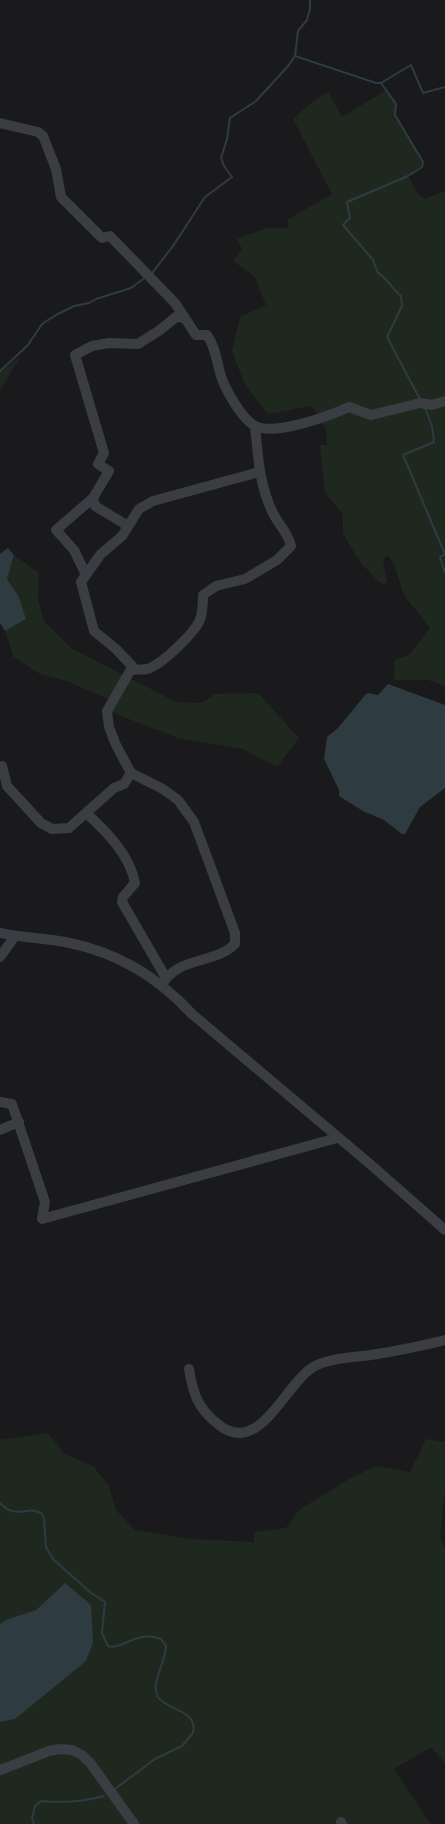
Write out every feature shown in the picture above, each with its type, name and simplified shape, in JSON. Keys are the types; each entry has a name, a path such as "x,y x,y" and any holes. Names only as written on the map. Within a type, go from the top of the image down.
{"street":[{"path":"0,123 38,132 43,136 56,169 61,197 102,238 110,236 149,275 175,303 196,335 207,336 209,338 222,379 242,413 255,426 279,430 334,414 349,407 371,414 424,404 432,406 445,401"},
{"path":"86,575 74,550 56,530 93,498 109,471 98,464 104,453 75,355 92,346 109,343 138,344 176,318 185,318"},
{"path":"164,981 178,967 226,952 234,944 235,933 194,822 178,800 163,789 131,773 116,745 109,727 107,711 130,671 135,669 149,669 165,659 193,631 200,621 203,595 216,586 245,579 277,560 291,546 288,535 272,512 259,472 255,426"},
{"path":"135,669 116,649 94,631 81,582 100,555 122,536 139,509 153,501 259,472"},
{"path":"93,498 95,506 128,526"},
{"path":"0,767 2,766 6,786 41,822 52,829 69,828 114,788 124,784 131,773"},
{"path":"86,813 106,831 122,853 134,875 135,883 123,897 122,902 164,981 172,993 192,1014 337,1138 370,1164 445,1230"},
{"path":"0,933 69,943 93,949 135,966 164,981"},
{"path":"0,957 15,936"},
{"path":"0,1102 12,1104 19,1122 45,1202 42,1219 337,1138"},
{"path":"0,1130 19,1122"},
{"path":"189,1369 194,1396 207,1416 225,1430 245,1433 263,1423 303,1376 316,1366 335,1360 393,1351 445,1340"},
{"path":"0,1770 49,1751 60,1749 72,1750 82,1755 91,1764 134,1824"}],"shaded area":[{"path":"387,90 397,104 395,113 423,164 408,176 418,194 425,199 445,191 445,686 428,680 394,680 395,660 409,655 430,628 405,596 391,559 387,555 383,561 387,582 383,584 377,580 362,564 343,533 343,514 325,493 320,445 327,445 326,429 312,406 268,414 245,385 232,351 240,317 266,305 255,277 233,261 242,249 237,239 267,228 289,228 287,220 332,194 293,119 313,101 328,92 342,117"},
{"path":"20,357 0,390 0,372"},
{"path":"8,548 14,555 7,579 19,597 26,619 5,631 0,623 0,554"},
{"path":"14,555 39,573 38,600 44,621 71,648 176,702 202,703 215,694 258,693 299,738 277,767 243,749 178,738 108,711 112,701 67,681 40,674 14,657 5,631 26,619 19,597 7,579"},
{"path":"388,684 445,705 445,788 420,807 405,834 402,834 384,820 363,811 339,796 339,790 324,759 327,737 338,728 366,694 378,695"},
{"path":"48,1433 65,1454 94,1467 109,1486 116,1510 135,1530 191,1539 254,1542 254,1532 286,1528 299,1510 351,1478 376,1466 410,1472 426,1439 445,1442 445,1489 440,1537 445,1548 445,1763 431,1747 394,1769 431,1824 0,1824 0,1722 15,1719 65,1583 36,1610 8,1619 0,1624 0,1440"},
{"path":"65,1583 91,1605 93,1643 86,1661 15,1719 0,1722 0,1624 8,1619 36,1610"}],"waterway":[{"path":"152,273 173,246 205,197 232,177 224,166 221,158 227,139 230,118 256,101 289,65 295,56 298,31 307,20 310,9 310,0"},
{"path":"295,56 376,83 381,83 411,65 423,93 445,87"},
{"path":"381,83 396,104 395,115 423,162 422,167 408,176 347,202 350,218 343,225 373,260 378,273 385,278 401,296 402,306 387,337 421,401"},
{"path":"0,371 28,345 42,324 74,306 89,303 96,299 131,288 146,277"},
{"path":"425,408 432,426 434,442 403,455 445,554 440,557 445,573"},
{"path":"0,1503 12,1511 37,1511 42,1514 44,1519 46,1547 53,1559 91,1593 105,1602 102,1633 108,1646 118,1646 137,1638 144,1637 161,1639 166,1646 164,1658 157,1679 156,1692 162,1702 181,1711 191,1719 193,1733 182,1746 155,1759 115,1789"},
{"path":"34,1824 32,1819 35,1806 41,1801 73,1802 104,1796"}]}
